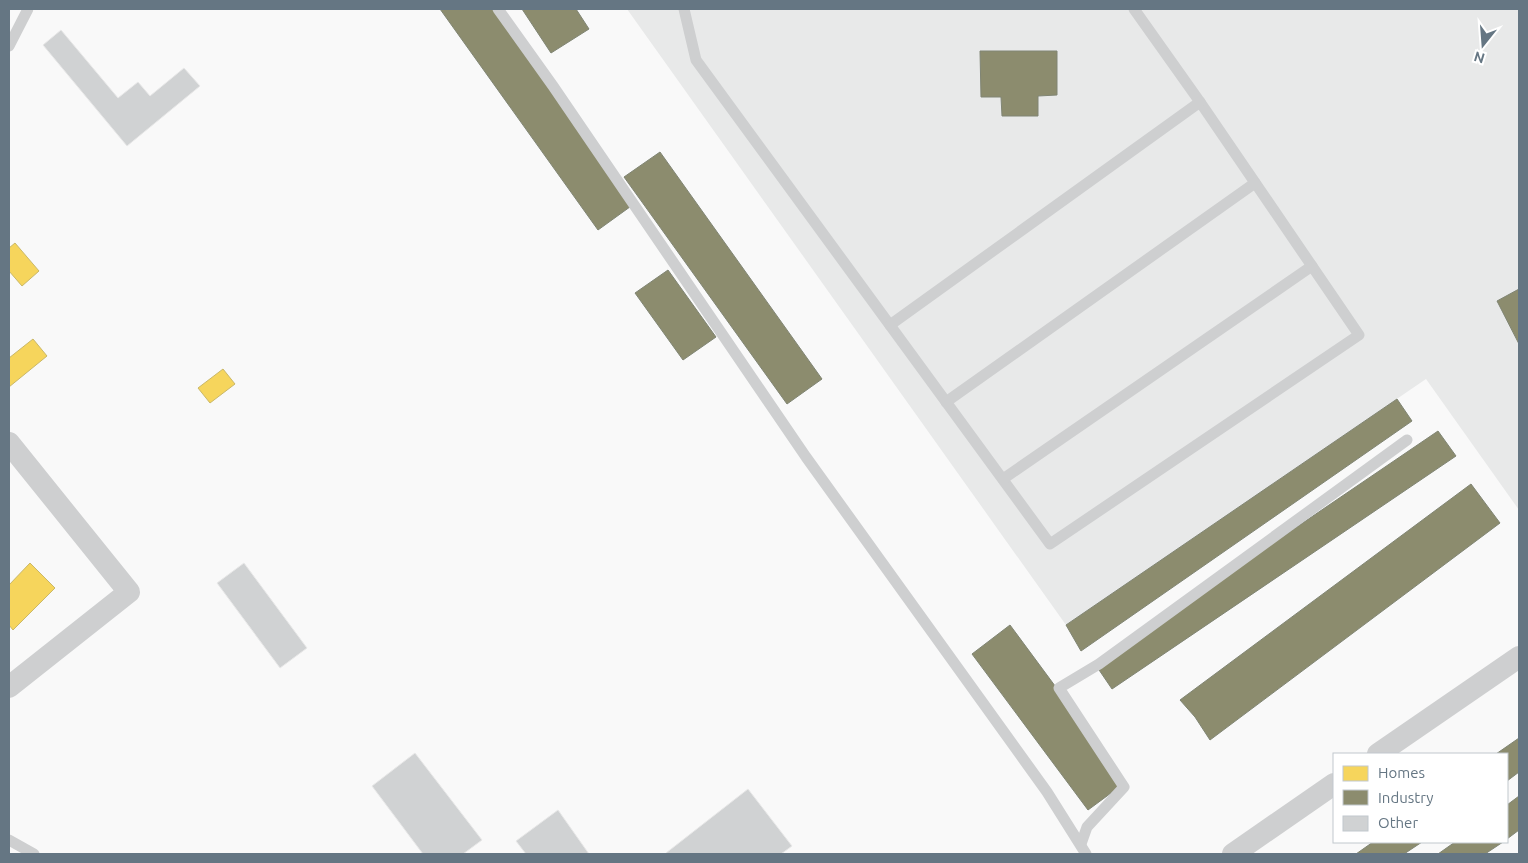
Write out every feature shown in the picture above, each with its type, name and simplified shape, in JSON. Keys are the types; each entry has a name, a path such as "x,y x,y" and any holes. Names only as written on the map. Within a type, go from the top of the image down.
{"street":[{"path":"9,443 129,592 9,687"},
{"path":"1379,753 1519,657"},
{"path":"1233,854 1333,785"}],"lane":[{"path":"9,46 28,9"},
{"path":"498,9 553,86 806,457 1047,792 1084,849"},
{"path":"684,9 696,60 1050,544 1359,335 1134,9"},
{"path":"890,325 1200,102"},
{"path":"946,402 1255,183"},
{"path":"1003,479 1312,266"},
{"path":"1084,849 1087,827 1124,787 1059,688 1099,664 1407,440"},
{"path":"9,840 34,854"}],"shaded area":[{"path":"627,9 1519,9 1519,510 1426,379 1066,625"}],"building: Homes":[{"path":"15,243 39,271 22,286 9,271 9,248"},
{"path":"33,339 47,356 9,387 9,358"},
{"path":"223,369 235,384 210,403 198,388"},
{"path":"30,563 55,588 13,630 9,625 9,585"}],"building: Industry":[{"path":"440,9 495,9 634,204 598,230"},
{"path":"522,9 576,9 589,29 551,53"},
{"path":"980,51 1057,51 1057,95 1038,96 1038,116 1002,116 1001,97 981,97"},
{"path":"660,152 822,379 787,404 624,177"},
{"path":"668,270 716,337 683,360 635,293"},
{"path":"1519,289 1519,344 1497,301"},
{"path":"1397,399 1412,421 1081,651 1066,625"},
{"path":"1438,431 1456,456 1112,689 1095,664"},
{"path":"1471,484 1500,523 1210,740 1195,717 1180,700"},
{"path":"1010,625 1126,782 1088,810 972,654"},
{"path":"1519,738 1519,772 1508,780 1508,753 1497,753"},
{"path":"1519,796 1519,830 1508,838 1508,804"},
{"path":"1372,843 1420,843 1404,854 1356,854"},
{"path":"1454,843 1502,843 1485,854 1438,854"}],"building: Other":[{"path":"61,30 118,98 138,82 150,96 184,68 200,86 127,146 43,45"},
{"path":"244,563 307,648 280,668 217,583"},
{"path":"415,753 482,840 463,854 423,854 372,786"},
{"path":"748,789 792,846 781,854 666,854 666,853"},
{"path":"558,810 589,854 526,854 516,841"}]}
